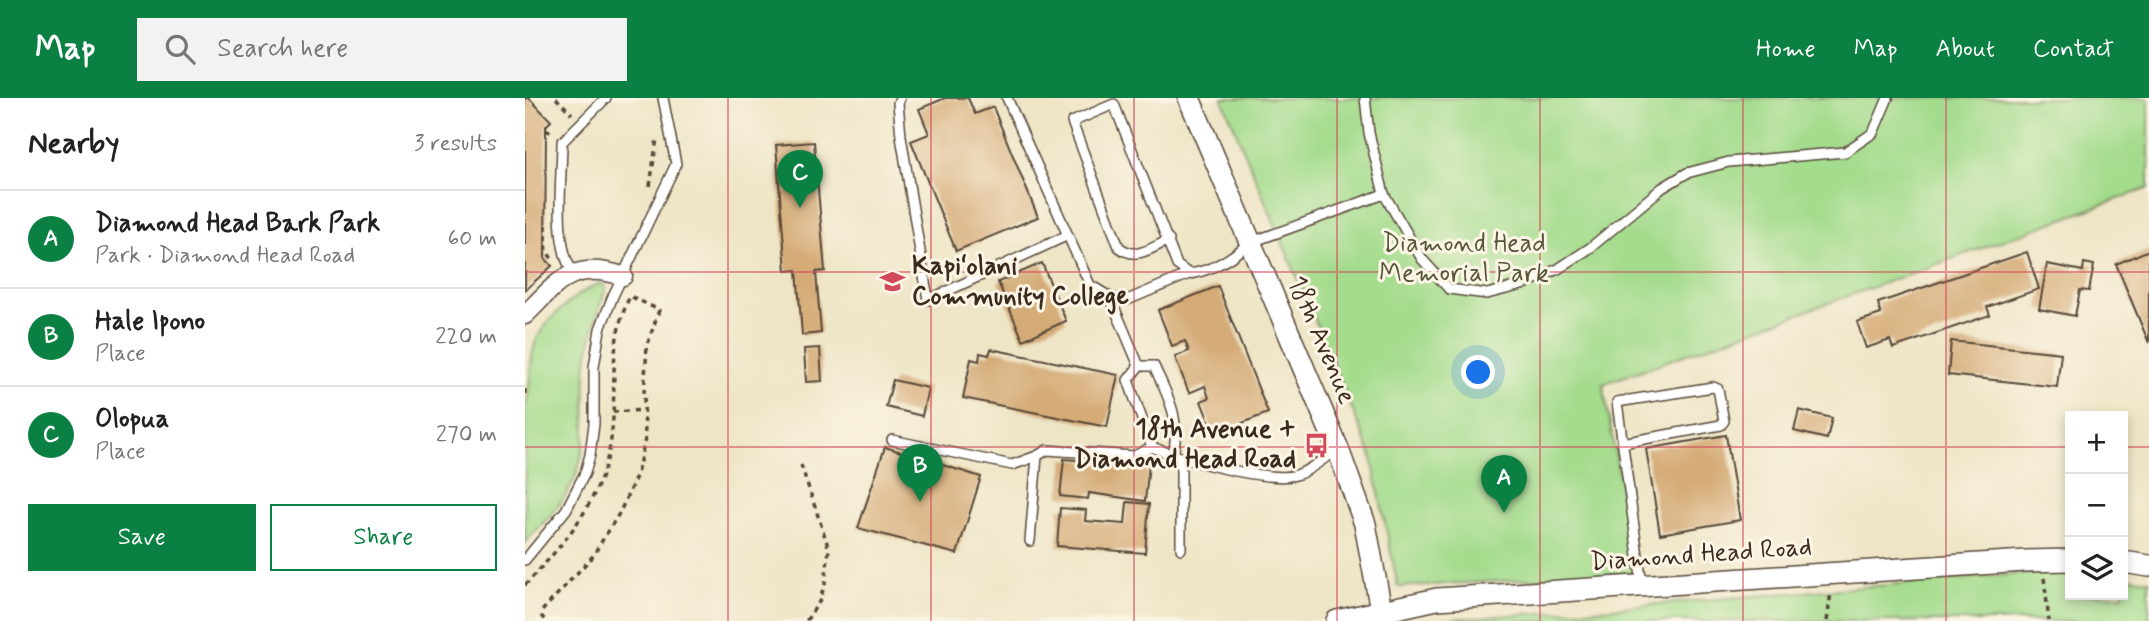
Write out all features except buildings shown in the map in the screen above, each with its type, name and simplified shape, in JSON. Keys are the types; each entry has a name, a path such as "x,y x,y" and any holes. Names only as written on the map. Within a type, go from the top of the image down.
{"street":[{"name":"18th Avenue","path":"1189,98 1338,449 1365,524 1381,610"},
{"path":"525,315 573,272 594,269 623,276"},
{"name":"Diamond Head Road","path":"1337,621 1437,599 2065,560"},
{"path":"2128,563 2149,566"}],"lane":[{"path":"573,272 566,260 561,241 562,142 606,98"},
{"path":"525,560 566,510 585,473 594,424 596,346 605,315 676,164 663,98"},
{"path":"900,98 898,103 901,136 928,300 1066,236"},
{"path":"1007,98 1090,285 1110,297 1125,301 1232,258 1249,243 1384,194"},
{"path":"1365,98 1369,133 1384,194 1422,259 1449,289 1487,294 1522,285 1558,269 1590,248 1662,188 1687,173 1729,162 1845,152 1873,133 1888,98"},
{"path":"1168,240 1137,254 1128,254 1119,247 1072,122 1114,104 1168,240 1177,265 1189,274"},
{"path":"1110,297 1139,366"},
{"path":"1139,366 1128,380 1152,447"},
{"path":"1139,366 1154,366 1174,411 1177,438 1173,455 1181,467 1181,549"},
{"path":"1622,443 1721,425 1724,421 1719,389 1713,387 1617,402 1622,443 1643,587"},
{"path":"892,440 1013,465 1047,450 1134,456 1152,447 1173,455 1284,478 1299,475 1338,449"},
{"path":"1030,541 1037,456"}],"path":[{"path":"556,98 572,114"},
{"path":"649,190 657,136"},
{"path":"546,621 541,612 591,557 620,512 637,474 645,439 645,410 644,383 647,346 659,310 630,296 622,312 615,340 613,412 645,410"},
{"path":"525,389 525,399"},
{"path":"801,465 829,549 825,584 819,602 806,621"},
{"path":"1827,621 1833,574"},
{"path":"2045,586 2049,621"}],"green space":[{"name":"Diamond Head Memorial Park","path":"1222,98 2149,98 2149,188 1603,384 1636,573 1398,587 1371,454"},
{"path":"601,283 606,288 593,329 587,361 585,434 580,463 563,500 525,543 525,409 535,344 545,326 562,308"},
{"path":"2065,573 2065,600 2128,600 2128,578 2149,580 2149,621 1424,621 1587,610 2019,574"}],"place":[{"name":"Olopua","path":"800,208"},
{"name":"Kapi‘olani Community College","path":"892,282"},
{"name":"18th Avenue + Diamond Head Road","path":"1316,445"},
{"name":"Hale Ipono","path":"920,502"},
{"name":"Diamond Head Bark Park","path":"1504,513"}]}
